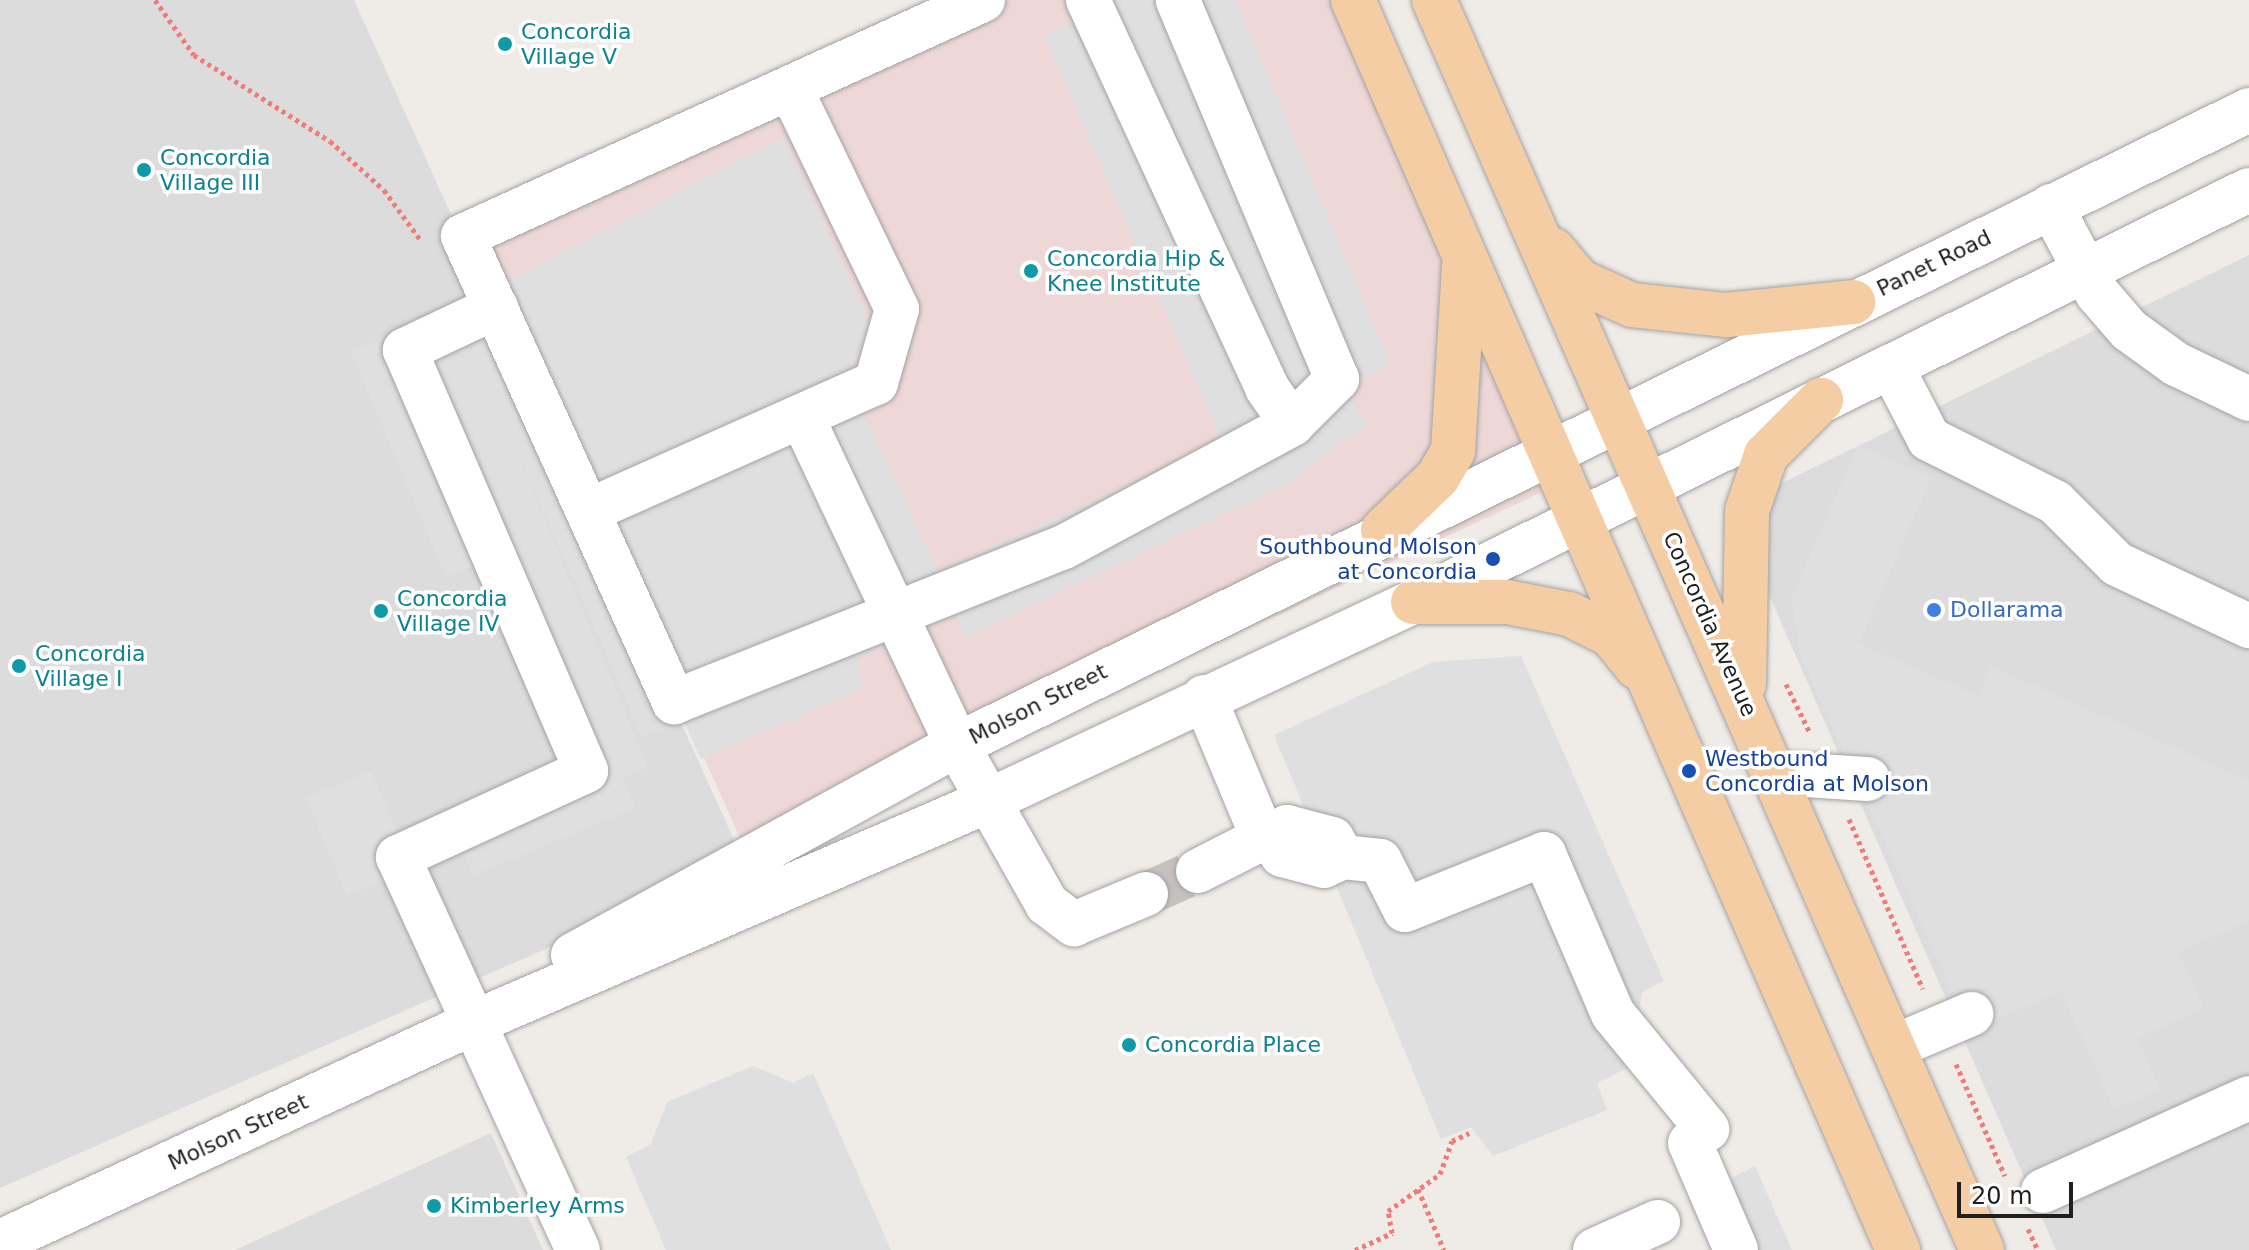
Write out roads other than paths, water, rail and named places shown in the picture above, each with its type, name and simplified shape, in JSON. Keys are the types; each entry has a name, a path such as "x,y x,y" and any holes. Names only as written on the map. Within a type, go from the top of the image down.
{"main road":[{"path":"1353,0 1552,448 1579,518 1658,693 1898,1250"},
{"name":"Concordia Avenue","path":"1434,0 1896,1046 1982,1250"},
{"path":"1536,230 1579,281 1632,305 1726,315 1853,302"},
{"path":"1383,530 1438,477 1453,451 1464,252"},
{"path":"1744,703 1747,511 1766,455 1821,400"},
{"path":"1413,602 1507,602 1569,614 1611,635 1658,693"}],"street":[{"path":"983,0 463,236 674,702 1064,547 1292,424 1337,379 1178,0"},
{"path":"1088,0 1267,388 1292,424"},
{"path":"588,511 803,419 876,383 897,309 790,88"},
{"name":"Panet Road","path":"1620,419 2249,110"},
{"path":"1649,485 2249,190"},
{"path":"2051,206 2086,269 2129,330 2176,364 2249,399"},
{"path":"496,307 405,350 586,771 398,857 578,1250"},
{"path":"1891,366 1929,439 2055,502 2117,564 2249,626"},
{"path":"803,419 957,745 1047,904 1074,924 1146,894"},
{"name":"Molson Street","path":"475,1022 600,937 957,745 1383,530 1552,448 1620,419"},
{"name":"Molson Street","path":"0,1242 475,1022 990,800 1204,697 1413,602 1649,485"},
{"path":"1204,697 1268,839 1282,855 1324,866 1343,857 1380,861 1405,910 1544,854 1613,1014 1698,1136 1736,1250"},
{"path":"1775,773 1850,780"},
{"path":"1198,871 1268,839"},
{"path":"1896,1046 1956,1021"},
{"path":"2025,1197 2249,1098"},
{"path":"1595,1250 1658,1222"}],"tunnel":[{"path":"1146,894 1198,871"}],"place":[{"name":"Concordia Village V","path":"505,44"},
{"name":"Concordia Village III","path":"144,170"},
{"name":"Concordia Hip & Knee Institute","path":"1031,271"},
{"name":"Southbound Molson at Concordia","path":"1493,559"},
{"name":"Dollarama","path":"1934,610"},
{"name":"Concordia Village IV","path":"381,611"},
{"name":"Concordia Village I","path":"19,666"},
{"name":"Westbound Concordia at Molson","path":"1689,771"},
{"name":"Concordia Place","path":"1129,1045"},
{"name":"Kimberley Arms","path":"434,1206"}]}
